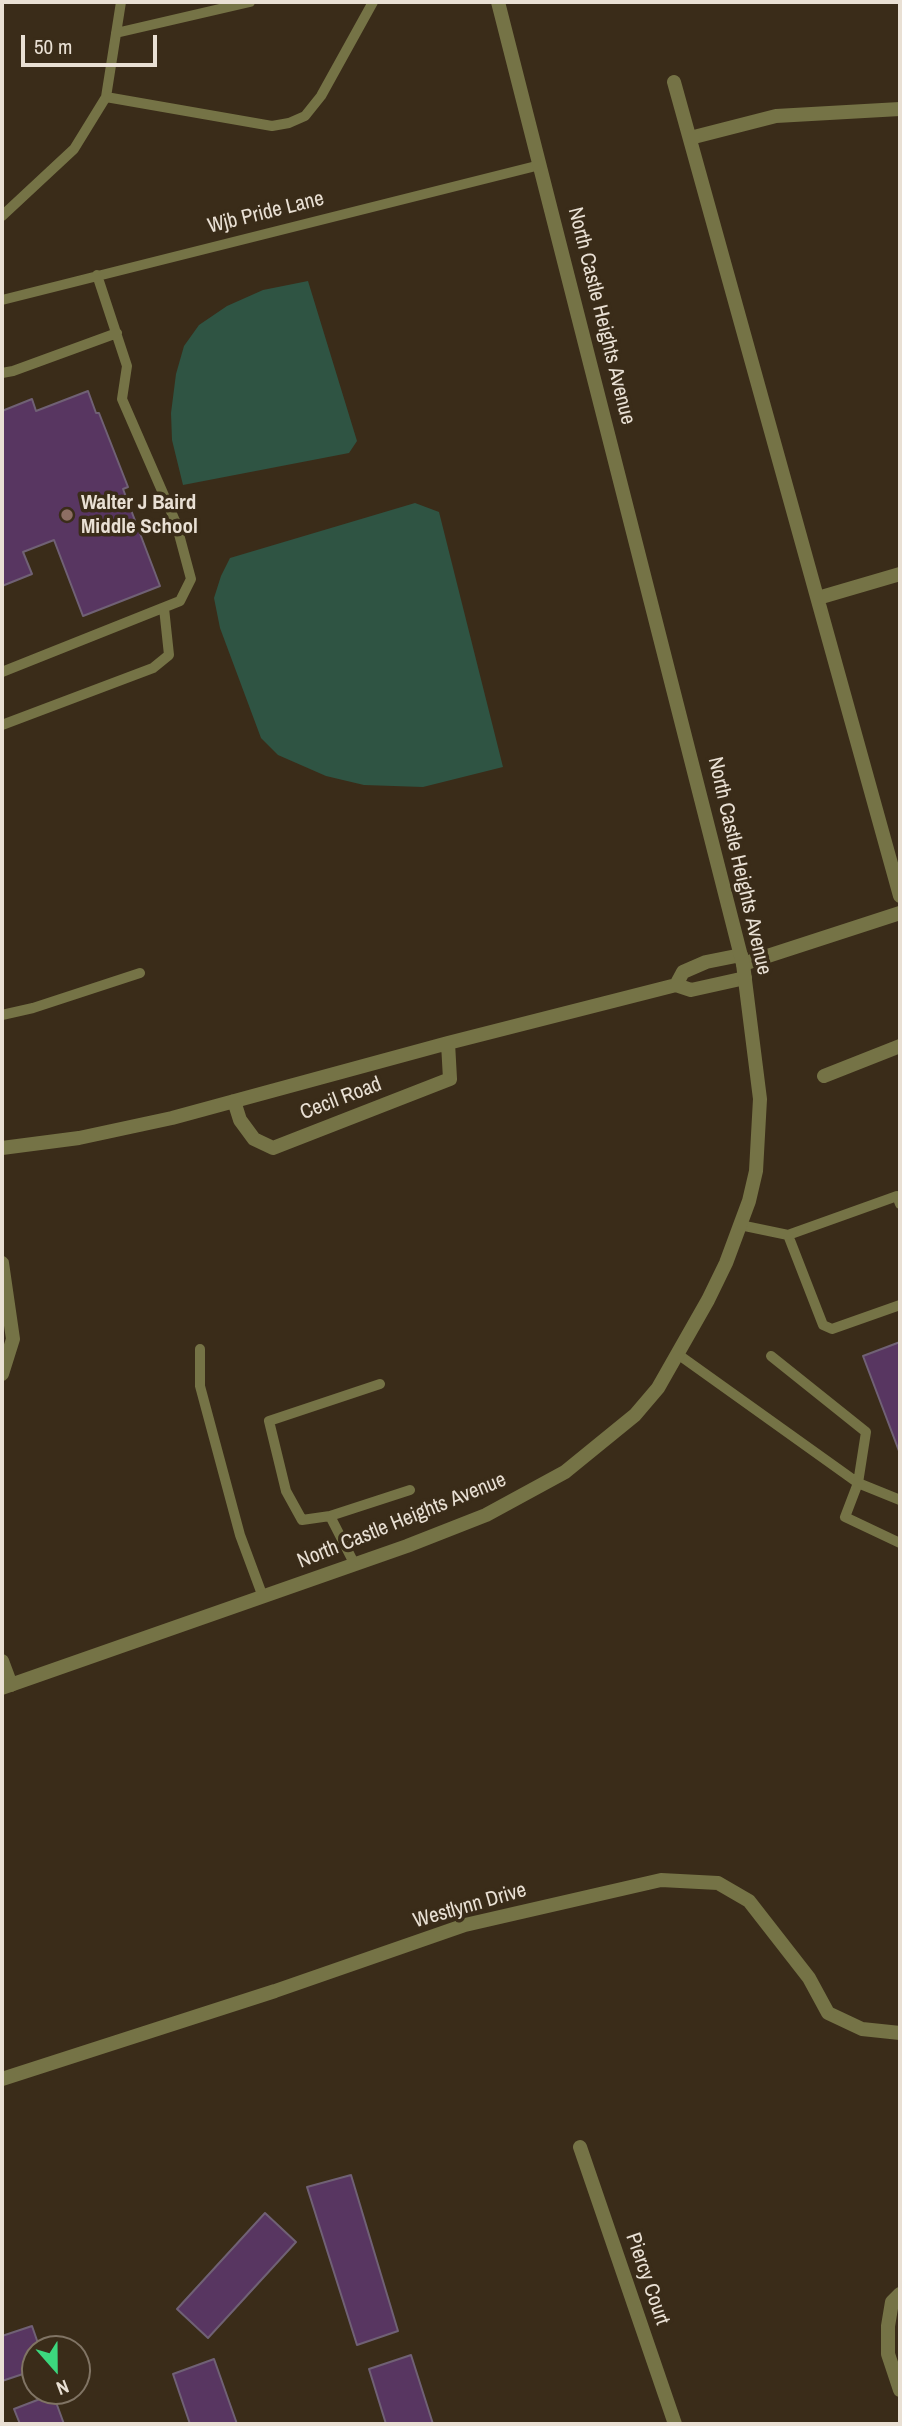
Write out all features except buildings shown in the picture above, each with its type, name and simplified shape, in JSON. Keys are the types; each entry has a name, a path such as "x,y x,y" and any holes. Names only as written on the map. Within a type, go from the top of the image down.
{"street":[{"name":"North Castle Heights Avenue","path":"6,1687 355,1565 486,1515 565,1472 635,1415 658,1388 679,1355 726,1264 740,1226 755,1171 760,1111 743,966 498,2"},
{"path":"674,82 900,897"},
{"path":"690,138 776,116 900,109"},
{"path":"818,598 900,575"},
{"path":"743,966 706,962 683,972 676,985 691,990 743,966 900,913"},
{"name":"Cecil Road","path":"2,1148 79,1138 234,1101 676,985"},
{"name":"Cecil Road","path":"234,1101 240,1120 254,1139 273,1148 450,1079 448,1043"},
{"path":"824,1076 900,1046"},
{"path":"2,1263 13,1339 2,1374"},
{"path":"2,1661 6,1687"},
{"name":"Westlynn Drive","path":"2,2079 275,1991 465,1925 661,1880 718,1883 749,1901 809,1978 828,2013 862,2029 900,2033"},
{"name":"Piercy Court","path":"580,2147 675,2424"},
{"path":"900,2294 892,2302 888,2326 888,2354 900,2390"}],"lane":[{"path":"2,216 74,149 106,97 121,2"},
{"path":"116,33 250,2"},
{"path":"106,97 272,126 289,123 304,116 321,96 373,2"},
{"name":"Wjb Pride Lane","path":"2,300 540,165"},
{"path":"2,672 180,601 191,579 176,523 122,399 127,366 97,275"},
{"path":"2,373 117,333"},
{"path":"2,724 153,668 169,655 164,608"},
{"path":"2,1015 33,1009 140,973"},
{"path":"740,1226 788,1235 899,1198"},
{"path":"788,1235 822,1325 832,1329 900,1305"},
{"path":"200,1349 200,1386 240,1535 263,1597"},
{"path":"679,1355 858,1483 900,1500"},
{"path":"771,1356 866,1432 858,1483 845,1517 900,1543"},
{"path":"380,1384 269,1421 286,1491 302,1520 330,1516 410,1490"},
{"path":"330,1516 355,1565"}],"green space":[{"path":"308,281 357,441 349,453 183,485 172,440 171,413 176,374 184,346 199,325 227,306 263,290"},
{"path":"415,503 439,512 503,767 423,787 364,785 326,776 278,755 261,738 220,628 214,598 221,576 230,558"}],"place":[{"name":"Walter J Baird Middle School","path":"67,515"}]}
